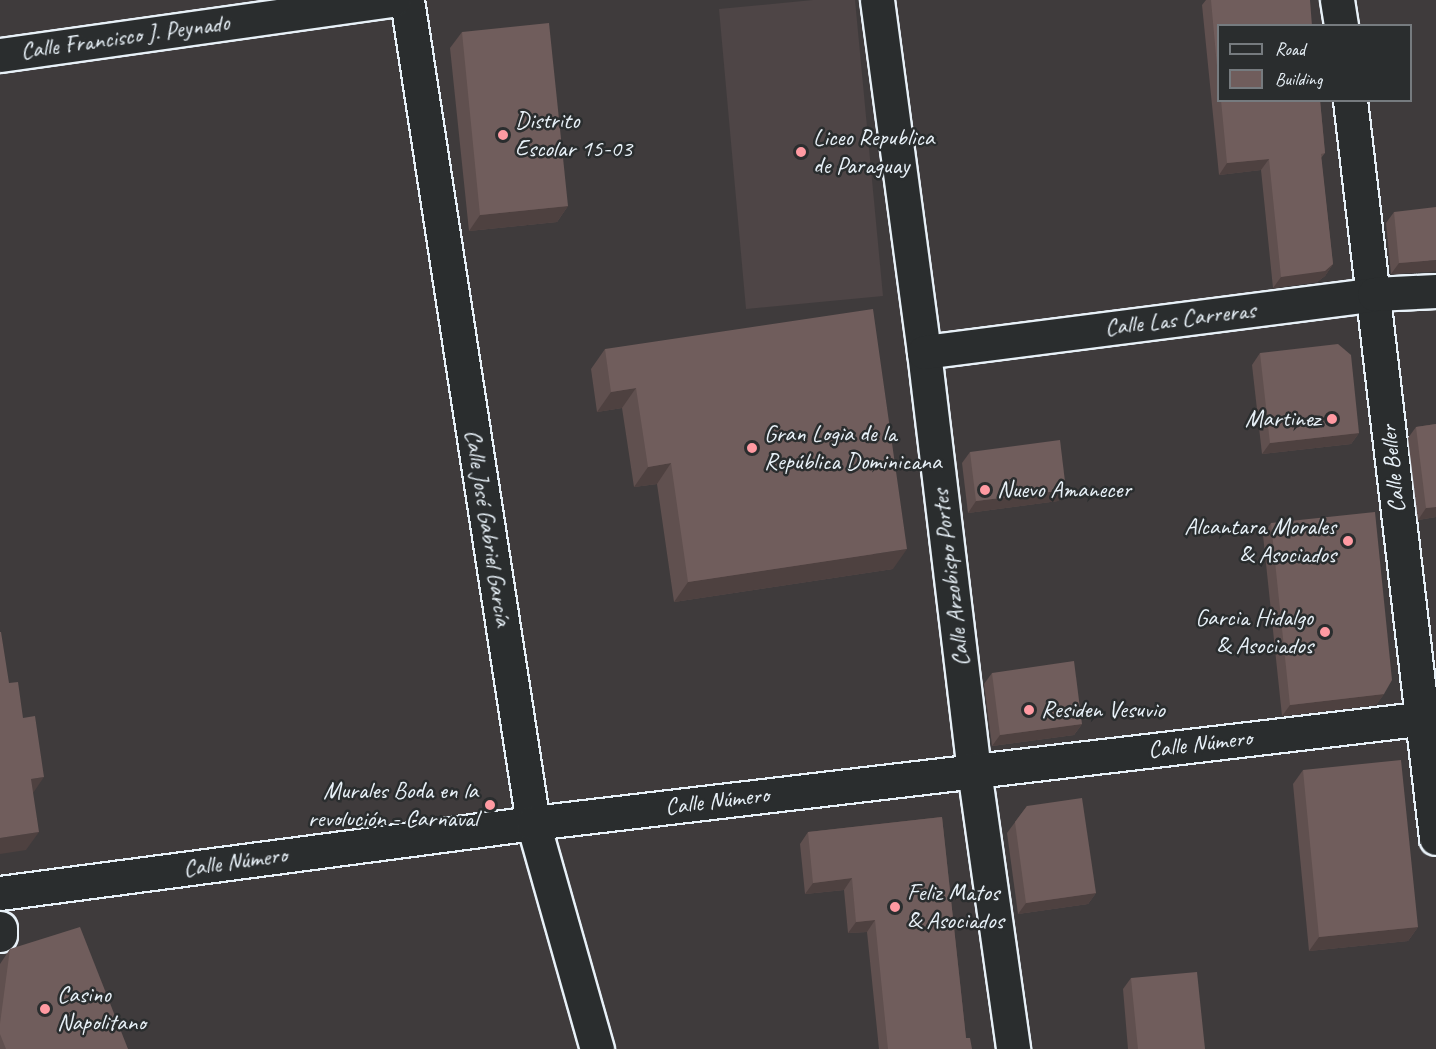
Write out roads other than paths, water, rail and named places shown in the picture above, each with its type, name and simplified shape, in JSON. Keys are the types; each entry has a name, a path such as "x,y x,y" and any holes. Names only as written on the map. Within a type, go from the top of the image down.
{"street":[{"name":"Calle Francisco J. Peynado","path":"0,55 393,0"},
{"name":"Calle José Gabriel García","path":"407,0 532,823 597,1049"},
{"name":"Calle Arzobispo Portes","path":"877,0 924,352 974,770 1013,1049"},
{"path":"1337,0 1341,24"},
{"name":"Calle Beller","path":"1350,102 1429,718 1436,838"},
{"name":"Calle Las Carreras","path":"924,352 1374,294 1436,291"},
{"name":"Calle Número","path":"0,893 532,823 1429,718"},
{"path":"0,928 0,935"}],"place":[{"name":"Distrito Escolar 15-03","path":"503,135"},
{"name":"Liceo Republica de Paraguay","path":"801,152"},
{"name":"Martinez","path":"1332,419"},
{"name":"Gran Logia de la República Dominicana","path":"752,448"},
{"name":"Nuevo Amanecer","path":"985,490"},
{"name":"Alcantara Morales & Asociados","path":"1348,541"},
{"name":"Garcia Hidalgo & Asociados","path":"1325,632"},
{"name":"Residen Vesuvio","path":"1029,710"},
{"name":"Murales Boda en la revolución - Carnaval","path":"490,805"},
{"name":"Feliz Matos & Asociados","path":"895,907"},
{"name":"Casino Napolitano","path":"45,1009"}]}
